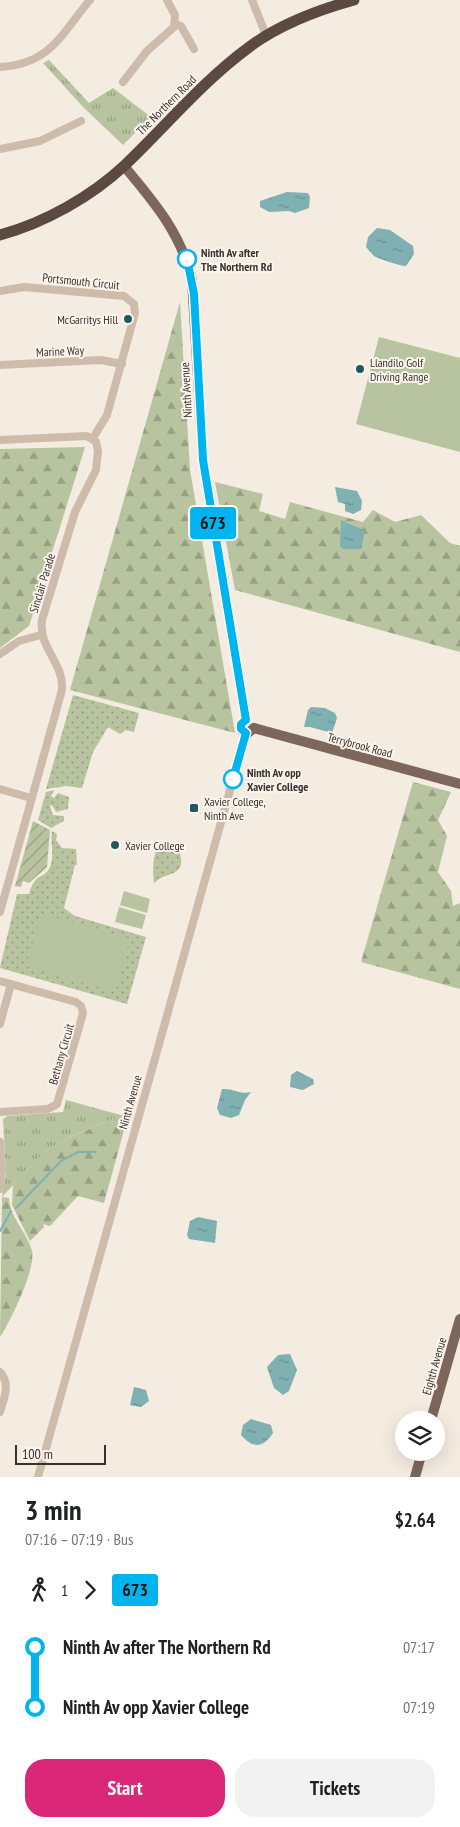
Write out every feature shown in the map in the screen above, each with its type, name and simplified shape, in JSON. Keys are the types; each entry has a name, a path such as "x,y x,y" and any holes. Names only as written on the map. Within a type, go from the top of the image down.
{"highway":[{"name":"The Northern Road","path":"0,235 27,226 67,206 124,166 213,77 266,35 326,9 354,0"}],"main road":[{"name":"Ninth Avenue","path":"124,166 174,231 186,254 192,280 203,460 246,720 241,726 250,731"},
{"name":"Terrybrook Road","path":"250,731 460,784"},
{"name":"Eighth Avenue","path":"434,1411 460,1319"},
{"path":"415,1477 419,1461"}],"street":[{"path":"0,67 24,63 47,52 64,36 90,0"},
{"path":"123,82 142,57 175,24 175,15 166,0"},
{"path":"252,0 266,35"},
{"path":"175,24 181,26 194,49"},
{"path":"0,149 40,141 81,121"},
{"name":"Portsmouth Circuit","path":"0,291 24,287 129,298 134,304 135,313 122,364 105,419 93,438"},
{"name":"Marine Way","path":"0,365 101,360 122,364"},
{"path":"0,440 83,436 93,438"},
{"name":"Sinclair Parade","path":"42,636 42,620 75,512 96,470 98,451 93,438"},
{"path":"0,654 23,639 42,636 60,669 62,682 0,912"},
{"name":"Ninth Avenue","path":"38,1477 250,731"},
{"path":"0,789 32,798"},
{"name":"Bethany Circuit","path":"0,981 76,1002 82,1008 83,1014 57,1104 48,1109 0,1112"},
{"path":"0,1024 11,984"},
{"path":"0,1142 2,1170 0,1189"},
{"path":"0,1372 5,1379 6,1387 0,1412"}],"green space":[{"path":"49,60 89,103 113,88 151,117 123,145 83,107 43,63"},
{"path":"180,302 190,470 235,733 70,690"},
{"path":"379,337 460,358 460,452 356,424"},
{"path":"85,447 29,626 0,648 0,449"},
{"path":"215,482 263,494 259,511 285,519 290,502 363,522 373,510 395,522 421,515 450,543 460,546 460,652 235,590"},
{"path":"73,695 139,713 134,732 126,730 120,734 108,727 93,752 82,788 66,786 46,789"},
{"path":"413,782 451,792 438,820 447,836 438,872 451,891 453,906 460,903 460,989 361,962"},
{"path":"54,790 51,796 54,798 58,793 69,797 68,809 56,812 52,805 50,806 53,815 64,816 64,821 51,828 38,820 46,792"},
{"path":"33,821 50,830 47,867 29,883 23,881 21,887 15,886"},
{"path":"52,831 57,834 56,840 62,848 76,849 77,865 75,865 64,908 75,916 146,937 127,1004 0,968 17,894 29,894 34,882 48,871 50,867 52,859"},
{"path":"177,845 181,856 179,869 154,884 153,871 157,849"},
{"path":"124,891 150,899 147,913 120,905"},
{"path":"119,907 146,915 142,929 115,922"},
{"path":"41,913 130,939 115,992 26,966"},
{"path":"66,1100 128,1117 126,1123 113,1119 70,1137 44,1152 2,1197 6,1174 3,1119 8,1116 63,1112"},
{"path":"113,1119 126,1123 104,1203 78,1196 50,1226 43,1224 44,1227 30,1241 12,1205 13,1185 44,1152 70,1137"},
{"path":"2,1197 9,1198 12,1212 30,1244 32,1259 21,1295 0,1337"}],"water":[{"path":"287,192 308,193 310,197 309,208 295,213 289,211 269,212 260,207 260,201"},
{"path":"377,228 390,230 413,246 414,254 406,266 376,257 366,247 368,237"},
{"path":"335,487 357,491 362,501 361,510 353,514 345,511 345,504 338,502"},
{"path":"341,520 365,531 361,549 343,549 340,546"},
{"path":"311,707 325,708 335,713 337,718 332,733 304,727 308,710"},
{"path":"297,1071 313,1079 314,1084 303,1090 290,1087 291,1075"},
{"path":"222,1089 244,1093 251,1092 245,1100 239,1115 231,1118 220,1115 217,1108"},
{"path":"198,1217 217,1221 215,1243 189,1239 187,1235 190,1221"},
{"path":"290,1354 297,1370 289,1391 283,1395 274,1388 267,1367 278,1355"},
{"path":"134,1387 146,1390 149,1401 141,1407 130,1405"},
{"path":"251,1419 271,1425 273,1433 262,1444 250,1443 241,1435 243,1425"}],"waterway":[{"path":"16,1208 61,1161 78,1152 96,1152"},
{"path":"0,1231 11,1211"}],"bus line":[{"name":"673","path":"187,259 194,294 203,460 246,720 241,724 242,731 246,733 233,779"}],"place":[{"name":"Ninth Av after The Northern Rd","path":"187,259"},
{"name":"McGarritys Hill","path":"128,319"},
{"name":"Llandilo Golf Driving Range","path":"360,369"},
{"name":"Ninth Av opp Xavier College","path":"233,779"},
{"name":"Xavier College, Ninth Ave","path":"194,808"},
{"name":"Xavier College","path":"115,845"}]}
